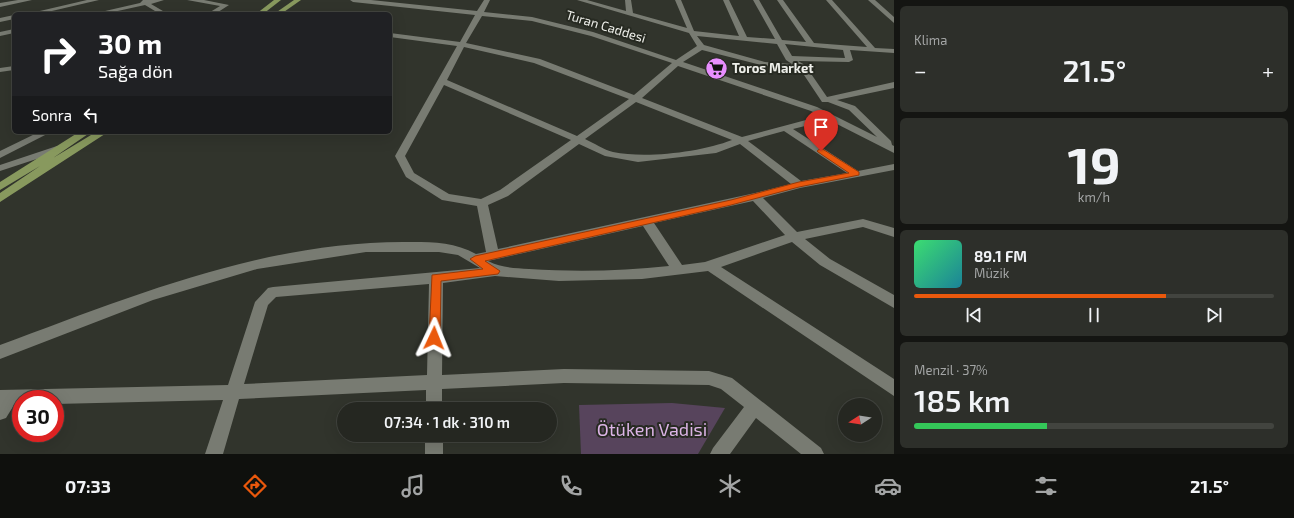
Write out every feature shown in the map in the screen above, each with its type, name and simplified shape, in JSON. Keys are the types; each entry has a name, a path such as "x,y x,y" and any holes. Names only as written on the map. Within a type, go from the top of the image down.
{"main road":[{"path":"262,12 278,0"},
{"path":"279,12 298,0"},
{"path":"0,187 83,134"},
{"path":"0,198 53,162 100,134"}],"street":[{"path":"0,5 29,0"},
{"path":"38,12 76,2 96,0"},
{"path":"139,0 161,12"},
{"path":"105,12 161,0"},
{"path":"190,0 226,5 214,12"},
{"name":"Turan Caddesi","path":"353,0 532,19 585,32 774,94 820,103 832,118 894,150"},
{"path":"487,0 478,13 463,45 400,156 410,175 446,197 482,203 504,193 578,141 636,98 678,62 701,47"},
{"path":"580,0 692,33 744,39 894,51"},
{"path":"628,0 630,14"},
{"path":"678,0 692,33 701,47 765,64 802,67"},
{"path":"726,0 744,39"},
{"path":"756,0 790,58 802,67 820,103"},
{"path":"780,0 812,45"},
{"path":"828,0 873,50"},
{"path":"870,0 894,21"},
{"path":"76,2 92,12"},
{"path":"0,20 12,17"},
{"path":"0,34 12,31"},
{"path":"392,35 463,45 537,61 742,140 799,185"},
{"path":"790,58 850,60 846,48"},
{"path":"0,70 12,68"},
{"path":"442,81 517,112 609,154 638,160 716,150 742,140 785,128 832,118 852,121 856,119 859,114 862,93"},
{"path":"820,103 894,85"},
{"path":"820,103 846,105 859,114 894,150"},
{"path":"785,128 856,174"},
{"path":"0,155 42,134"},
{"path":"0,168 57,149"},
{"path":"475,259 755,197 799,185 894,167"},
{"path":"755,197 794,237 825,262 894,302"},
{"path":"482,203 493,255"},
{"path":"646,221 679,270"},
{"path":"214,454 232,392 262,302 273,292 436,278 495,271 559,276 642,274 710,266 794,237 863,223 894,233"},
{"path":"0,352 150,295 257,264 366,247 439,246 461,251 495,271"},
{"path":"710,266 894,388"},
{"path":"434,402 436,278"},
{"path":"0,412 5,398 232,392 564,376 709,378 726,383 815,454"},
{"path":"719,454 755,406"},
{"path":"434,442 434,454"}],"green space":[{"name":"Ötüken Vadisi","path":"672,403 725,408 698,454 581,454 579,405"}],"place":[{"name":"Toros Market","path":"717,68"}],"route":[{"path":"434,338 436,278 495,271 475,259 731,203 799,185 856,174 821,151"}]}
